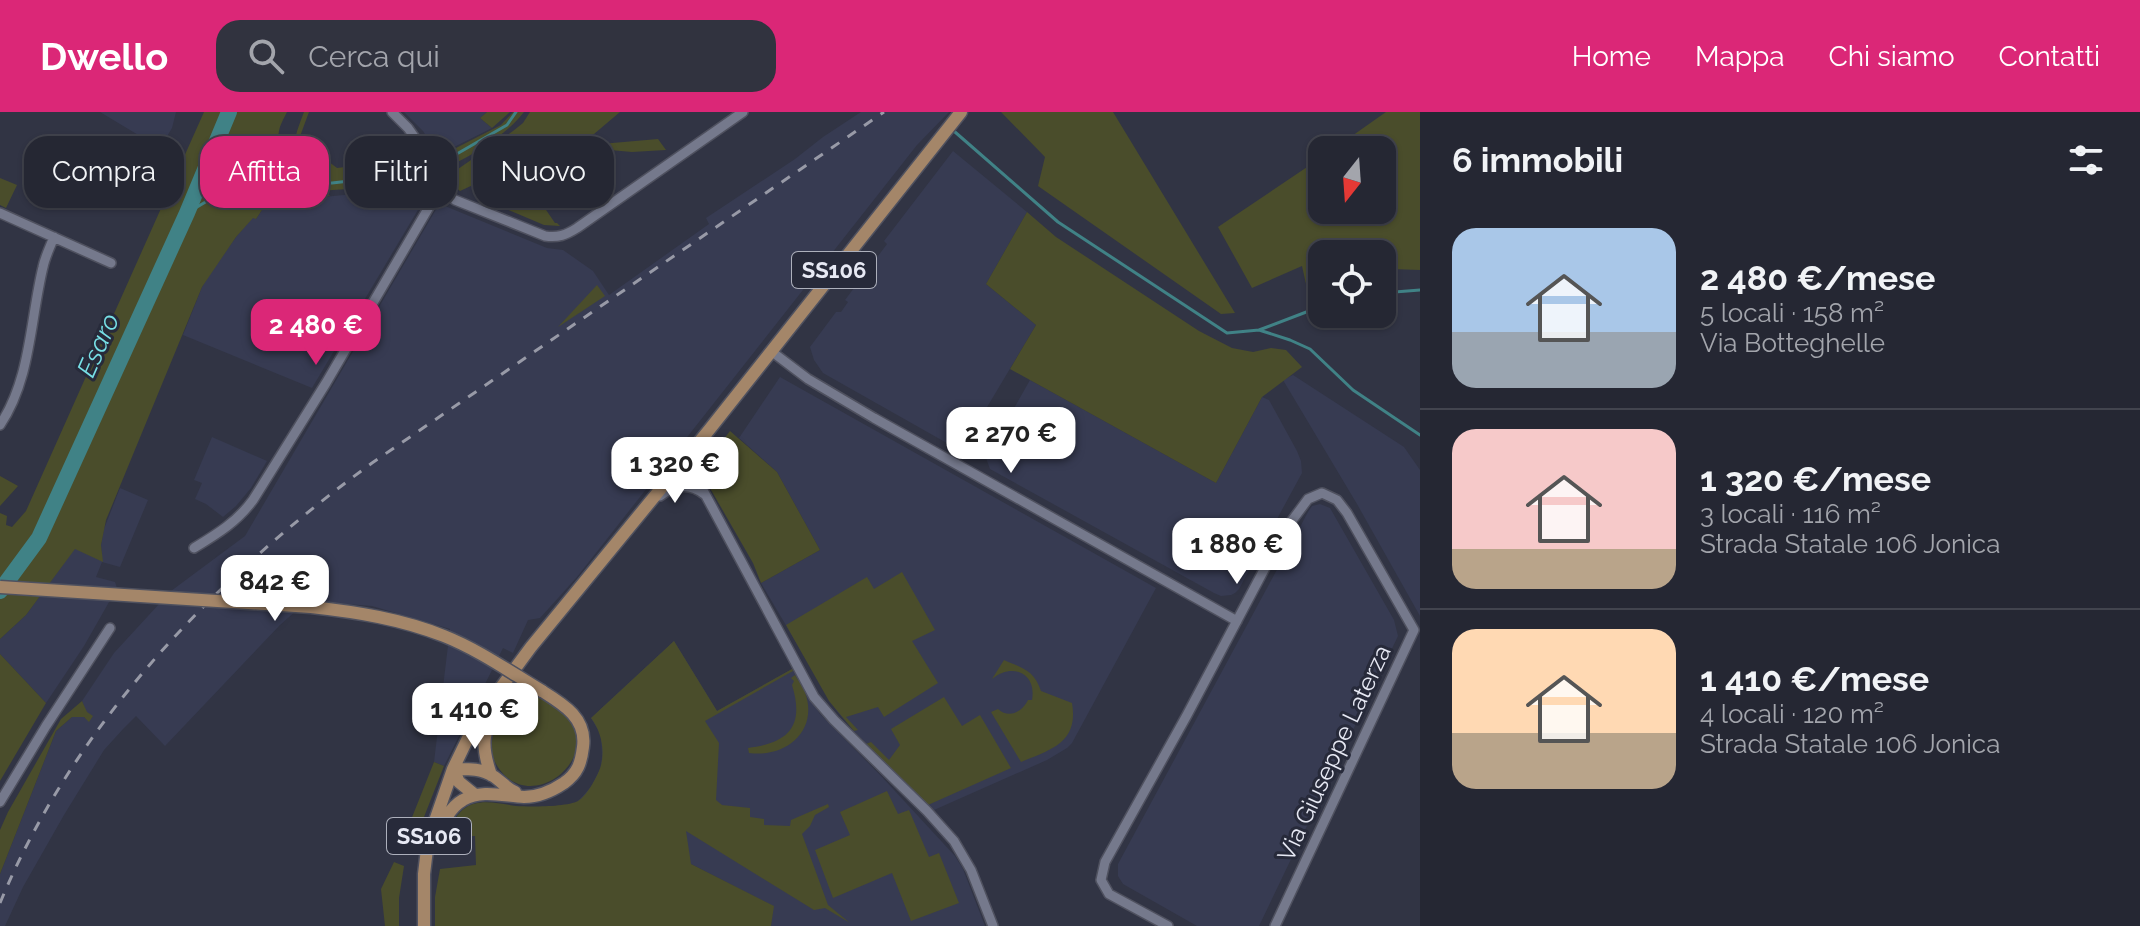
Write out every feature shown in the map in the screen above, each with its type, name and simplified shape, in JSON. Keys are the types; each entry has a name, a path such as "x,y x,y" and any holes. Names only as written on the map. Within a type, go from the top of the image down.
{"main road":[{"name":"SS106","path":"424,926 424,874 428,841 453,769 491,701 531,647 709,430 961,112"},
{"path":"0,587 311,607 371,614 446,637 484,656 569,708 585,738 578,771 551,792 526,797 500,793 475,795 462,800 440,829 424,907"},
{"path":"491,775 483,753 484,736 491,716 531,647"},
{"path":"475,795 459,782 453,769 474,769 491,775 526,797"}],"street":[{"path":"392,112 414,136"},
{"path":"457,201 545,236 566,235 743,112"},
{"path":"194,548 242,516 326,383 428,208"},
{"path":"0,213 111,263"},
{"path":"0,425 20,387 43,265 54,237"},
{"path":"771,351 808,379 874,418 1237,621"},
{"path":"709,430 699,468 705,495 814,697 954,841 971,870 993,926"},
{"path":"682,463 683,473 705,495"},
{"path":"647,505 666,491 680,486 690,486 705,495"},
{"name":"Via Giuseppe Laterza","path":"1168,926 1109,894 1101,880 1105,862 1285,530 1308,499 1322,493 1337,500 1347,513 1414,630 1275,926"},
{"path":"0,802 110,628"}],"shaded area":[{"path":"100,112 176,112 167,136 140,136"},
{"path":"404,112 487,112 480,118 492,128 457,146 457,136 426,136"},
{"path":"861,112 949,112 917,145 577,577 540,618 528,620 513,653 503,648 444,766 434,762 450,629 372,606 307,601 280,625 165,746 136,716 124,728 104,750 23,887 5,926 0,926 0,874 56,731 73,716 89,721 82,701 114,653 171,591 245,536 437,208 450,208 547,248 563,250 593,271 609,295 709,224 706,218"},
{"path":"953,151 1027,212 986,284 1036,325 971,434 954,444 945,442 823,373 810,347 836,312 841,312 848,302 845,300 887,244 884,241"},
{"path":"345,195 345,208 419,208 312,388 183,335 202,287 253,217 256,219 263,208 329,208 329,196"},
{"path":"1293,375 1404,447 1420,470 1420,616 1283,380"},
{"path":"780,377 1156,588 1067,748 1047,760 934,810 836,710 761,583 820,550 777,472 739,438"},
{"path":"1030,380 1216,483 1262,397 1269,400 1297,451 1302,473 1235,593 1221,596 1214,593 990,469 986,458"},
{"path":"212,437 267,461 251,488 223,517 195,499 202,483 194,480"},
{"path":"120,488 148,500 120,567 102,562 96,577 115,582 117,588 46,703 0,654 0,639 26,615 75,548 102,561 104,529"},
{"path":"1320,504 1330,508 1394,620 1398,636 1259,926 1197,926 1123,884 1118,876 1118,864 1308,512 1312,506"},
{"path":"674,641 717,711 792,669 820,714 955,856 985,926 771,926 773,906 578,801 591,787 601,767 601,735 591,718"}],"green space":[{"path":"204,112 287,112 278,136 200,136 200,208 263,208 236,237 202,287 106,520 101,545 103,562 75,549 26,615 0,639 0,513 7,516 6,525 12,527 26,511 161,208 184,208 184,157"},
{"path":"304,112 309,112 300,136 296,136"},
{"path":"487,112 510,112 492,128 480,118"},
{"path":"513,112 524,112 499,136 479,136 501,125"},
{"path":"530,112 620,112 589,136 506,136 523,123"},
{"path":"1001,112 1113,112 1235,313 1221,314 1038,186 1045,157"},
{"path":"1386,112 1420,112 1420,270 1396,269 1396,240 1308,240 1308,284 1302,266 1252,288 1218,227 1308,166 1308,224 1396,224 1396,136 1352,136"},
{"path":"473,139 473,154 457,162 457,147"},
{"path":"658,139 666,150 614,150 614,143"},
{"path":"473,159 473,185 460,191 457,188 457,170"},
{"path":"329,162 337,168 345,167 345,189 329,191"},
{"path":"0,178 17,185 6,208 0,205"},
{"path":"504,208 545,208 560,226 544,225"},
{"path":"1027,212 1056,237 1199,331 1232,348 1253,352 1271,348 1286,350 1302,367 1262,397 1216,483 1010,369 1036,325 986,284"},
{"path":"597,285 605,296 558,327"},
{"path":"730,431 777,472 820,550 761,583 753,563 703,476 705,464"},
{"path":"0,476 18,486 0,506"},
{"path":"902,572 935,630 912,641 938,683 884,717 878,707 846,717 858,730 854,731 829,701 786,625 867,577 874,589"},
{"path":"674,641 717,711 792,669 705,721 719,743 716,800 722,805 750,808 750,817 764,819 764,825 790,826 791,820 828,804 829,807 815,815 802,834 828,905 850,923 825,908 814,910 686,831 691,864 774,906 771,926 435,926 435,897 440,869 476,865 475,836 446,837 459,813 478,803 548,806 578,801 595,779 603,753 591,718"},
{"path":"0,654 46,703 0,781"},
{"path":"1004,660 1031,674 1041,691 1072,703 1073,717 1067,736 1052,749 1021,762 991,712 998,709 1006,714 1019,711 1028,700 1032,700 1033,691 1027,677 1015,671 1007,671 992,679"},
{"path":"795,675 804,690 808,706 803,730 787,746 775,751 749,753 748,748 774,742 790,730 796,712 794,681 791,678"},
{"path":"519,685 562,711 574,727 577,744 572,760 562,773 547,782 531,786 515,782 500,770 492,752 496,726"},
{"path":"944,697 962,726 980,715 1011,768 928,805 866,744 871,742 889,760 900,745 891,729"},
{"path":"82,701 87,712 93,716 89,722 84,717 72,717 56,731 0,874 0,830 8,812 61,719"},
{"path":"434,762 444,766 413,845 403,840"},
{"path":"887,791 898,814 909,810 929,857 939,853 959,903 911,921 892,873 833,898 815,850 850,835 840,812"},
{"path":"394,862 404,866 399,926 385,926 381,889"}],"waterway":[{"name":"Esaro","path":"0,591 39,538 187,213 229,112"},
{"path":"187,213 229,188 273,183 332,183 394,176 455,155 507,125 516,112"},
{"path":"955,132 1058,222 1227,333 1259,330 1310,349 1353,390 1420,435"},
{"path":"1396,292 1420,290"},
{"path":"1259,330 1308,311"}],"railway":[{"path":"0,903 31,837 68,774 110,714 156,658 259,554 372,463 884,112"}]}
